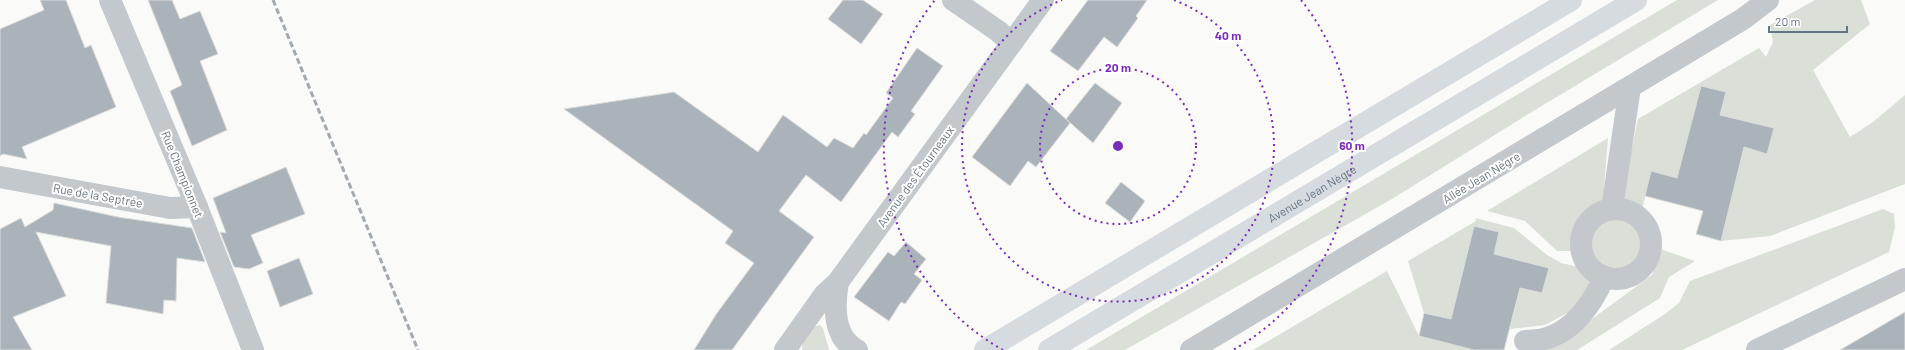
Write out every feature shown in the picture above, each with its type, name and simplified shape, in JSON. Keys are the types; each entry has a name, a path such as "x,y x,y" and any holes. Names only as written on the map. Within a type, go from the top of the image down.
{"main road":[{"path":"985,350 1571,0"},
{"name":"Avenue Jean Nègre","path":"1049,350 1636,0"}],"street":[{"name":"Rue Championnet","path":"110,0 197,207 253,350"},
{"path":"953,0 998,31 1011,42"},
{"name":"Avenue des Étourneaux","path":"790,346 824,295 838,282 1043,0"},
{"name":"Allée Jean Nègre","path":"1191,350 1743,19 1768,0"},
{"path":"1612,209 1630,87"},
{"name":"Rue de la Septrée","path":"0,176 170,208 197,207"},
{"path":"1612,209 1624,210 1635,215 1644,223 1649,233 1651,244 1649,255 1644,265 1636,273 1626,278 1615,279 1604,277 1594,271 1586,263 1582,253 1581,241 1584,229 1600,212 1612,209"},
{"path":"1525,341 1544,339 1562,331 1585,312 1597,293 1604,277"},
{"path":"1758,350 1905,279"},
{"path":"838,282 834,304 837,325 852,349"}],"shaded area":[{"path":"1677,0 1718,0 1535,110 1392,199 1125,350 1086,350"},
{"path":"1815,0 1861,0 1870,24 1813,70 1850,137 1873,122 1905,95 1905,184 1770,236 1721,241 1744,147 1767,154 1774,128 1720,115 1726,92 1677,178 1651,172 1642,210 1621,200 1638,119 1759,48 1766,57 1773,42 1770,25"},
{"path":"1608,138 1603,201 1585,216 1577,227 1574,251 1557,251 1525,221 1487,211"},
{"path":"1883,209 1894,214 1895,227 1889,252 1682,350 1609,350 1665,314 1679,303 1690,281"},
{"path":"1475,218 1514,228 1547,255 1561,263 1584,268 1590,284 1587,299 1571,311 1545,325 1510,329 1520,288 1542,293 1549,268 1494,254 1499,232 1474,226 1451,319 1424,313 1408,261 1476,221"},
{"path":"1615,218 1625,220 1633,226 1639,234 1641,244 1639,254 1633,262 1625,268 1615,270 1605,268 1597,262 1591,254 1589,244 1591,234 1597,226 1605,220"},
{"path":"1660,249 1695,261 1669,277 1660,298 1577,350 1546,350 1562,341 1652,275"},
{"path":"1387,271 1419,336 1474,350 1253,350"},
{"path":"820,325 823,328 829,350 802,350 803,341 806,334 812,328"}],"building":[{"path":"40,0 66,0 85,48 91,45 116,107 22,147 27,159 3,154 0,156 0,29 44,10"},
{"path":"148,0 172,0 180,19 200,11 218,54 200,61 227,130 192,146 170,91 182,85"},
{"path":"843,0 863,0 883,14 861,44 828,19"},
{"path":"1088,0 1147,0 1136,16 1138,18 1117,47 1104,37 1078,71 1050,51"},
{"path":"917,48 943,66 911,111 915,114 898,137 892,132 841,202 806,175 779,211 814,237 732,350 694,350 717,313 754,263 725,243 733,231 564,109 674,92 758,152 783,115 827,147 834,138 853,148 864,133 866,135 893,98 886,93"},
{"path":"1027,83 1070,123 1036,167 1028,161 1010,186 972,157"},
{"path":"1095,83 1122,103 1093,143 1066,119"},
{"path":"1701,86 1726,92 1720,115 1774,128 1767,154 1744,147 1721,241 1696,234 1703,211 1645,196 1651,171 1677,178"},
{"path":"286,167 305,214 251,235 263,263 249,269 234,267 220,232 226,233 213,198"},
{"path":"1121,182 1145,201 1130,222 1105,203"},
{"path":"54,203 118,217 192,228 205,262 177,258 176,301 164,300 163,314 106,303 111,246 36,232 66,296 13,317 32,350 0,350 0,229 21,218 25,227 53,210"},
{"path":"1474,226 1499,232 1494,254 1549,268 1542,293 1520,288 1504,350 1474,350 1419,336 1424,313 1451,319"},
{"path":"906,242 926,259 914,274 922,280 905,304 901,302 889,321 854,297 888,252 894,256"},
{"path":"299,258 313,294 280,307 267,271"},
{"path":"1905,312 1905,350 1840,350"}],"railway":[{"path":"273,0 418,350"}]}
